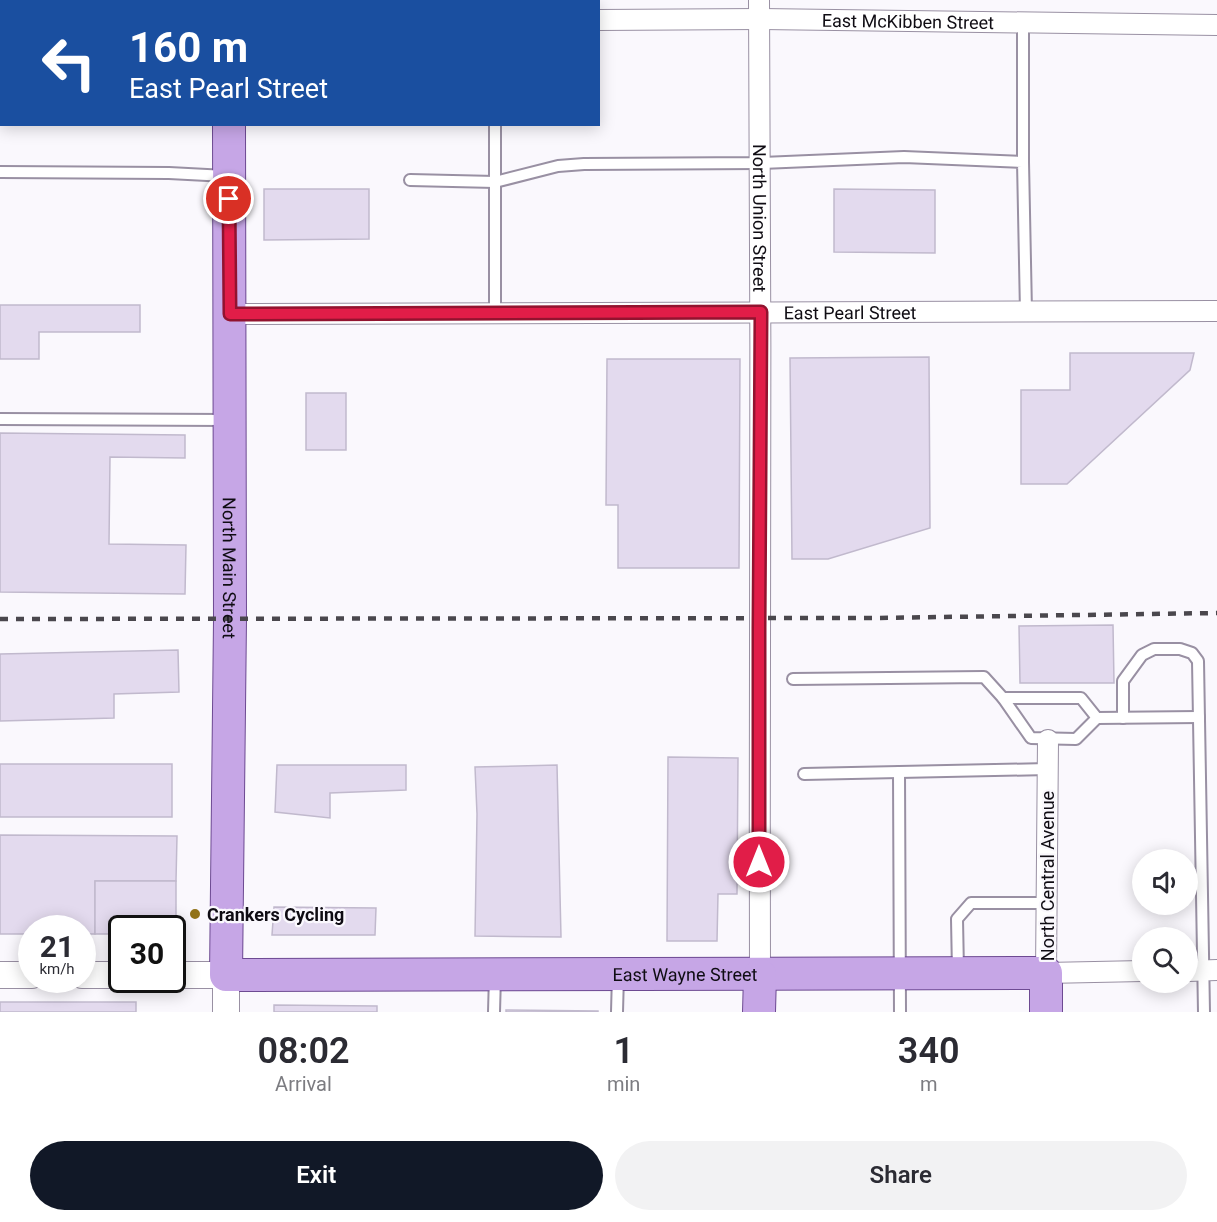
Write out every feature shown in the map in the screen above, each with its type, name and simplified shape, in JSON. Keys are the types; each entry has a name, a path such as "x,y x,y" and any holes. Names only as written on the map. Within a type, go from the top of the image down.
{"main road":[{"name":"North Main Street","path":"226,975 230,620 229,126"},
{"name":"East Wayne Street","path":"226,975 1046,973"},
{"name":"North Central Avenue","path":"1046,973 1046,1012"},
{"name":"North Union Street","path":"759,1012 760,975"}],"street":[{"name":"East McKibben Street","path":"600,20 759,10 1023,22 1217,25"},
{"name":"North Union Street","path":"759,10 761,163 760,975"},
{"name":"East Pearl Street","path":"230,314 1217,311"},
{"name":"North Central Avenue","path":"1046,973 1048,740"},
{"name":"East Wayne Street","path":"1046,973 1132,971"},
{"path":"0,975 18,975"},
{"path":"186,975 226,975"},
{"name":"North Main Street","path":"226,975 226,1012"}],"lane":[{"path":"1023,22 1026,312"},
{"path":"495,126 495,314"},
{"path":"410,180 495,182 558,166 584,164 761,163 904,157 1023,162"},
{"path":"0,172 169,173 229,176"},
{"path":"0,419 230,420"},
{"path":"1123,718 1123,681 1142,655 1154,649 1180,649 1192,654 1198,661 1204,1012"},
{"path":"793,679 984,677 1003,698 1031,738 1048,740 1076,739 1097,718 1199,717"},
{"path":"1003,698 1081,698 1097,718"},
{"path":"804,774 1048,769"},
{"path":"899,772 900,1012"},
{"path":"958,974 957,919 971,903 1047,903"},
{"path":"494,1012 495,975"},
{"path":"617,1012 618,975"}],"building":[{"path":"264,189 369,189 369,239 264,240"},
{"path":"834,189 935,190 935,253 834,252"},
{"path":"0,305 140,305 140,332 39,332 39,359 0,359"},
{"path":"1070,353 1194,353 1190,370 1067,484 1021,484 1021,390 1070,390"},
{"path":"929,357 930,528 828,559 792,559 790,358"},
{"path":"607,359 740,359 739,568 618,568 618,505 606,505"},
{"path":"306,393 346,393 346,450 306,450"},
{"path":"0,433 185,435 185,458 110,457 109,544 186,545 185,594 0,592"},
{"path":"1113,625 1114,683 1020,683 1019,626"},
{"path":"178,650 179,692 114,694 114,718 0,721 0,654"},
{"path":"668,757 738,758 737,894 718,894 717,941 667,941"},
{"path":"0,764 172,764 172,817 0,817"},
{"path":"277,765 406,765 406,790 330,793 330,818 275,812"},
{"path":"557,765 561,937 475,936 477,814 475,767"},
{"path":"0,835 177,836 176,881 95,881 95,915 18,915 18,934 0,934"},
{"path":"95,881 176,881 176,915 108,915 108,934 96,934"},
{"path":"274,907 376,908 375,935 272,935"},
{"path":"0,1002 136,1002 136,1012 0,1012"},
{"path":"274,1005 377,1006 377,1012 274,1012"},
{"path":"506,1010 598,1011 598,1012 506,1012"}],"railway":[{"path":"0,619 875,618 1217,613"}],"place":[{"name":"Crankers Cycling","path":"195,914"}],"route":[{"path":"229,199 230,314 761,312 759,862"}]}
